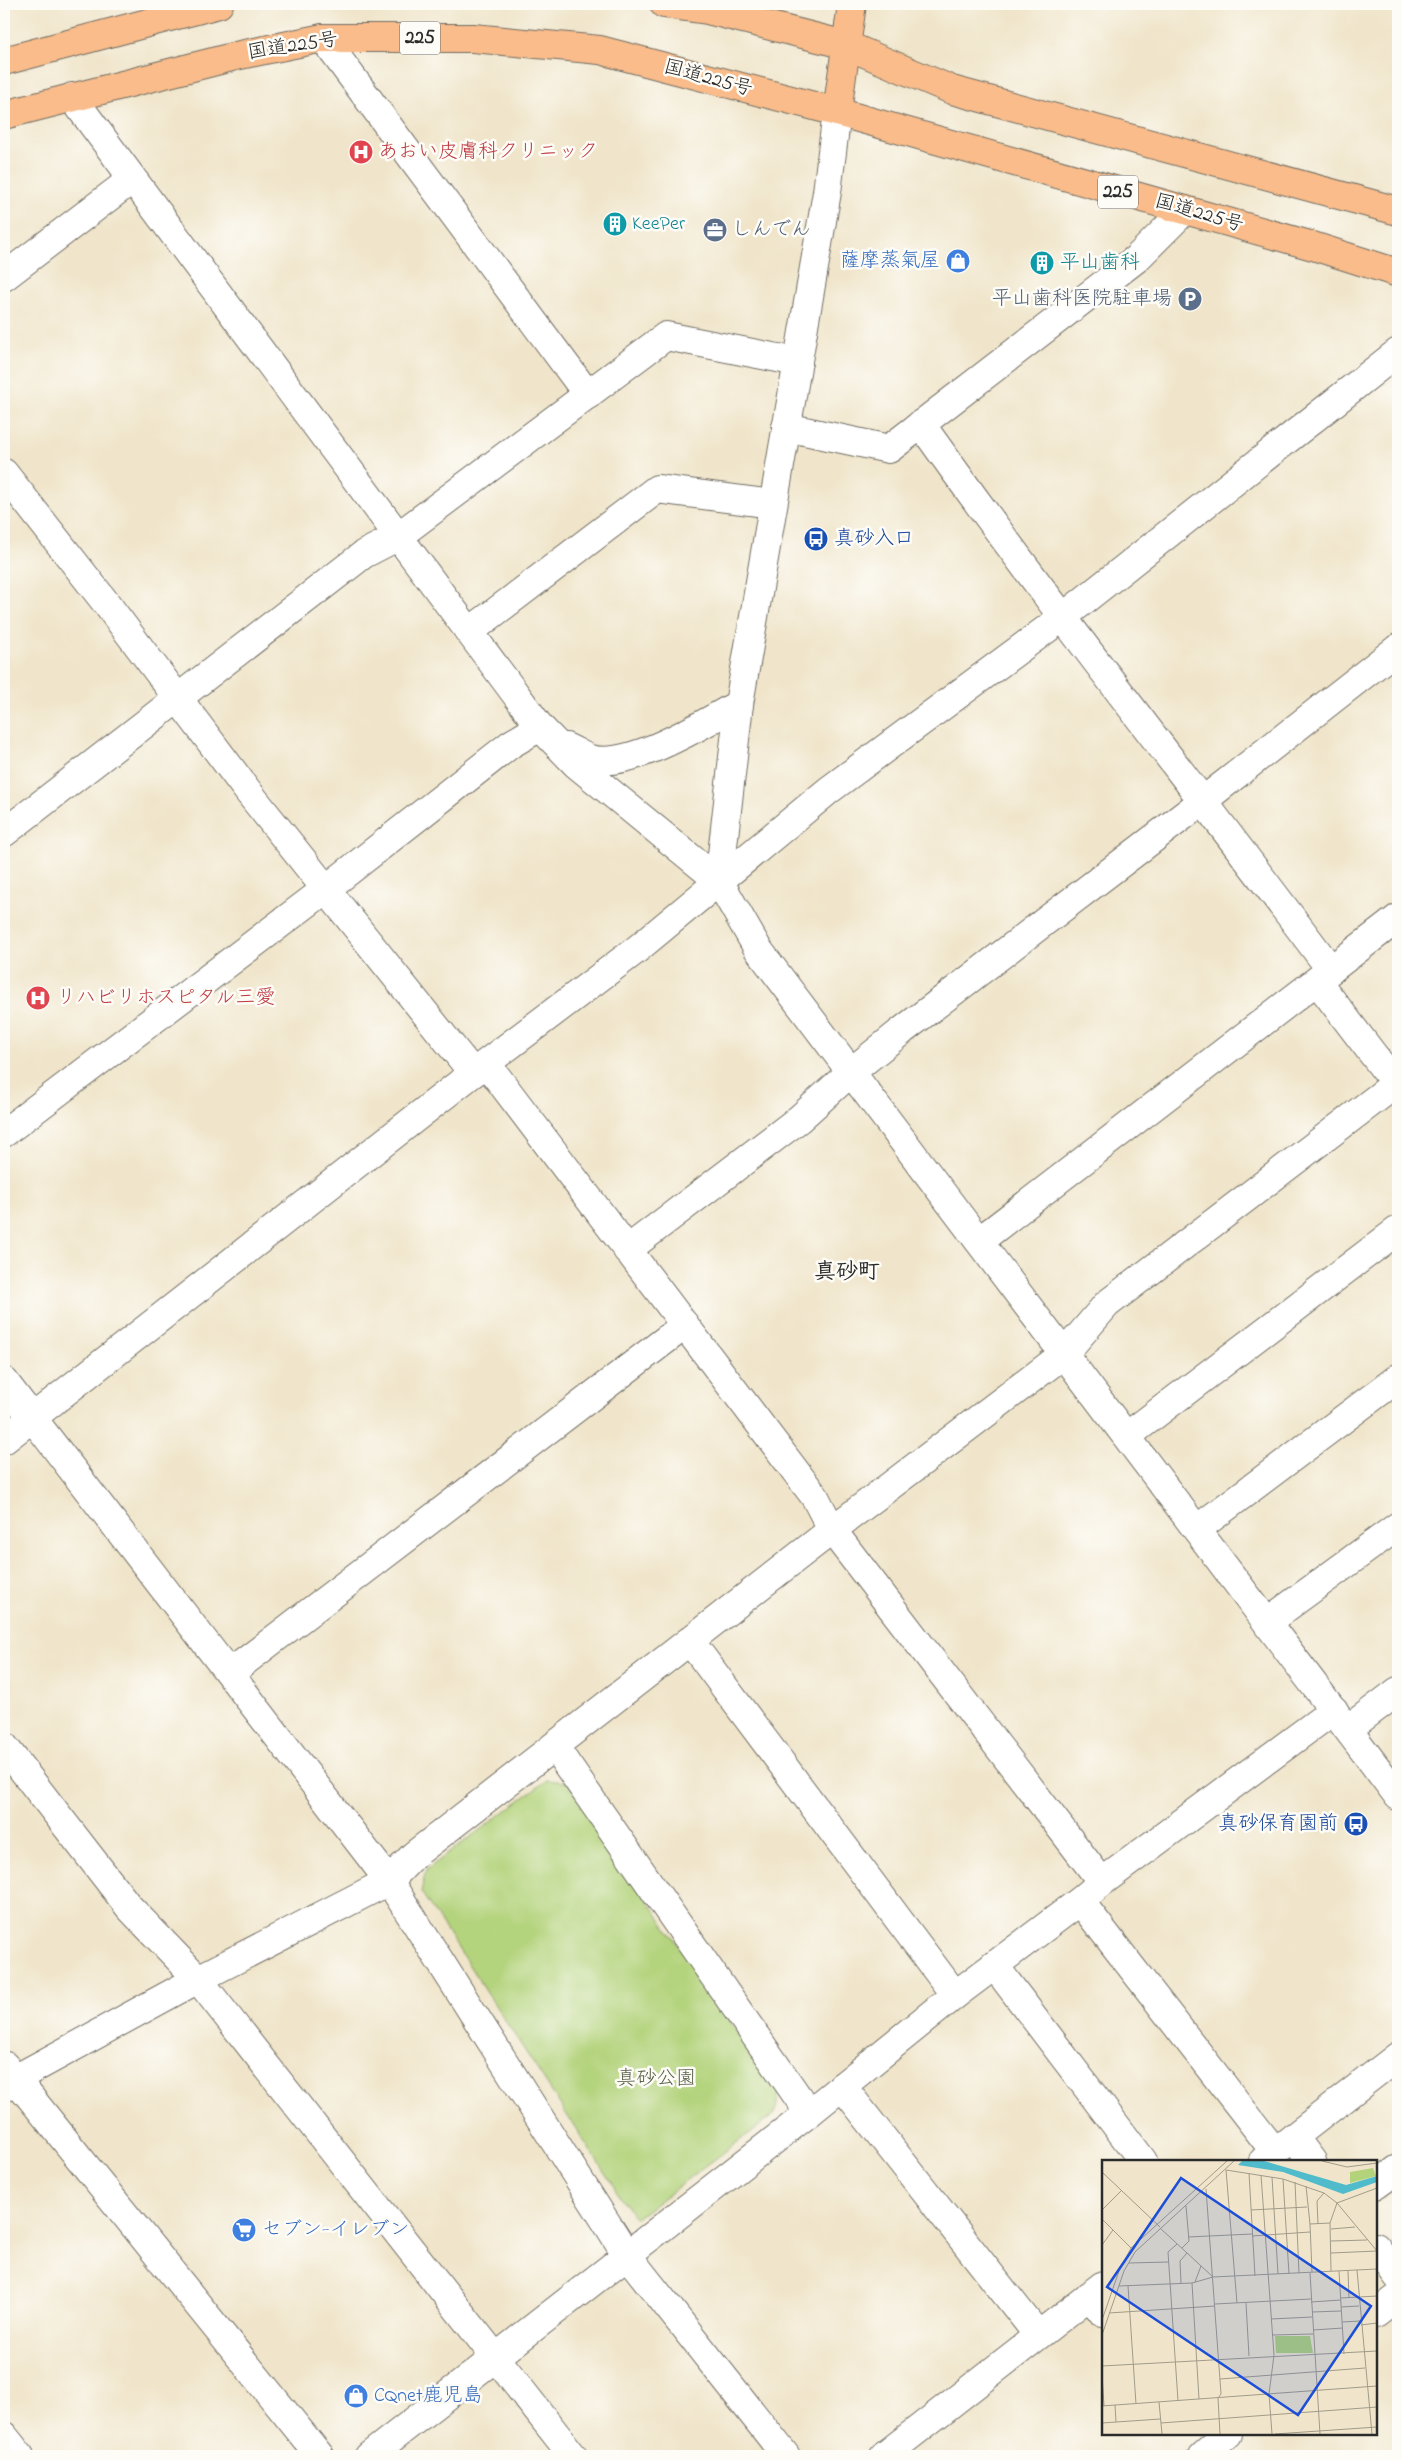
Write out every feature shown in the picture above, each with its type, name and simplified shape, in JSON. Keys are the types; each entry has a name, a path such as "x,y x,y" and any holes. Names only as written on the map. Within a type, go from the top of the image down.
{"main road":[{"path":"4,61 220,4"},
{"path":"664,4 707,10 846,45 952,90 1398,211"},
{"path":"837,112 852,4"},
{"name":"国道225号","path":"4,115 240,55 323,38 473,38 600,50 837,112 1185,210 1398,273"}],"street":[{"path":"323,38 588,395"},
{"path":"72,97 131,180 397,537 546,733 576,765 719,881 758,949 1398,1796"},
{"path":"719,881 739,704 827,192 837,112"},
{"path":"4,277 131,180"},
{"path":"786,427 889,450 1136,259 1185,210"},
{"path":"4,833 364,554 397,537 666,336 798,362"},
{"path":"4,1440 480,1069 636,950 830,790 1063,617 1398,352"},
{"path":"320,2456 8,2077 389,1881 414,1855 832,1530 1064,1354 1107,1304 1398,1084 1204,800 986,515 921,424"},
{"path":"4,473 106,603 176,698 326,889 480,1069 686,1325 815,1497 832,1530 1102,1882"},
{"path":"469,632 657,489 773,504"},
{"path":"627,1250 800,1119 851,1072 1398,648"},
{"path":"4,1133 326,889 510,744 546,733 590,759 616,759 674,740 739,704"},
{"path":"978,1241 1398,918"},
{"path":"1127,1436 1398,1230"},
{"path":"230,1672 686,1325"},
{"path":"1198,1529 1398,1378"},
{"path":"4,1381 230,1672 389,1881 627,2255 786,2456"},
{"path":"1267,1622 1398,1526"},
{"path":"690,1640 955,1995"},
{"path":"369,2456 809,2113 955,1995 1080,1901 1102,1882 1341,1720 1398,1691"},
{"path":"4,1746 129,1907 198,1979 494,2358 573,2456"},
{"path":"554,1746 809,2113"},
{"path":"1080,1901 1277,2150 1309,2160"},
{"path":"994,1965 1142,2160"},
{"path":"1277,2150 1398,2056"},
{"path":"842,2086 1038,2335"},
{"path":"1377,2184 1398,2168"},
{"path":"1377,2248 1398,2277"},
{"path":"1377,2313 1398,2297"},
{"path":"884,2456 1038,2335 1099,2298"},
{"path":"4,2436 20,2456"}],"green space":[{"name":"真砂公園","path":"547,1780 567,1782 779,2092 775,2114 635,2219 421,1892 426,1870"}],"place":[{"name":"あおい皮膚科クリニック","path":"361,152"},
{"name":"KeePer","path":"615,224"},
{"name":"しんでん","path":"715,230"},
{"name":"薩摩蒸氣屋","path":"958,261"},
{"name":"平山歯科","path":"1042,263"},
{"name":"平山歯科医院駐車場","path":"1190,299"},
{"name":"真砂入口","path":"816,539"},
{"name":"リハビリホスピタル三愛","path":"38,998"},
{"name":"真砂保育園前","path":"1356,1824"},
{"name":"セブン-イレブン","path":"244,2230"},
{"name":"CQnet鹿児島","path":"356,2396"}],"district":[{"name":"真砂町","path":"847,1273"}]}
